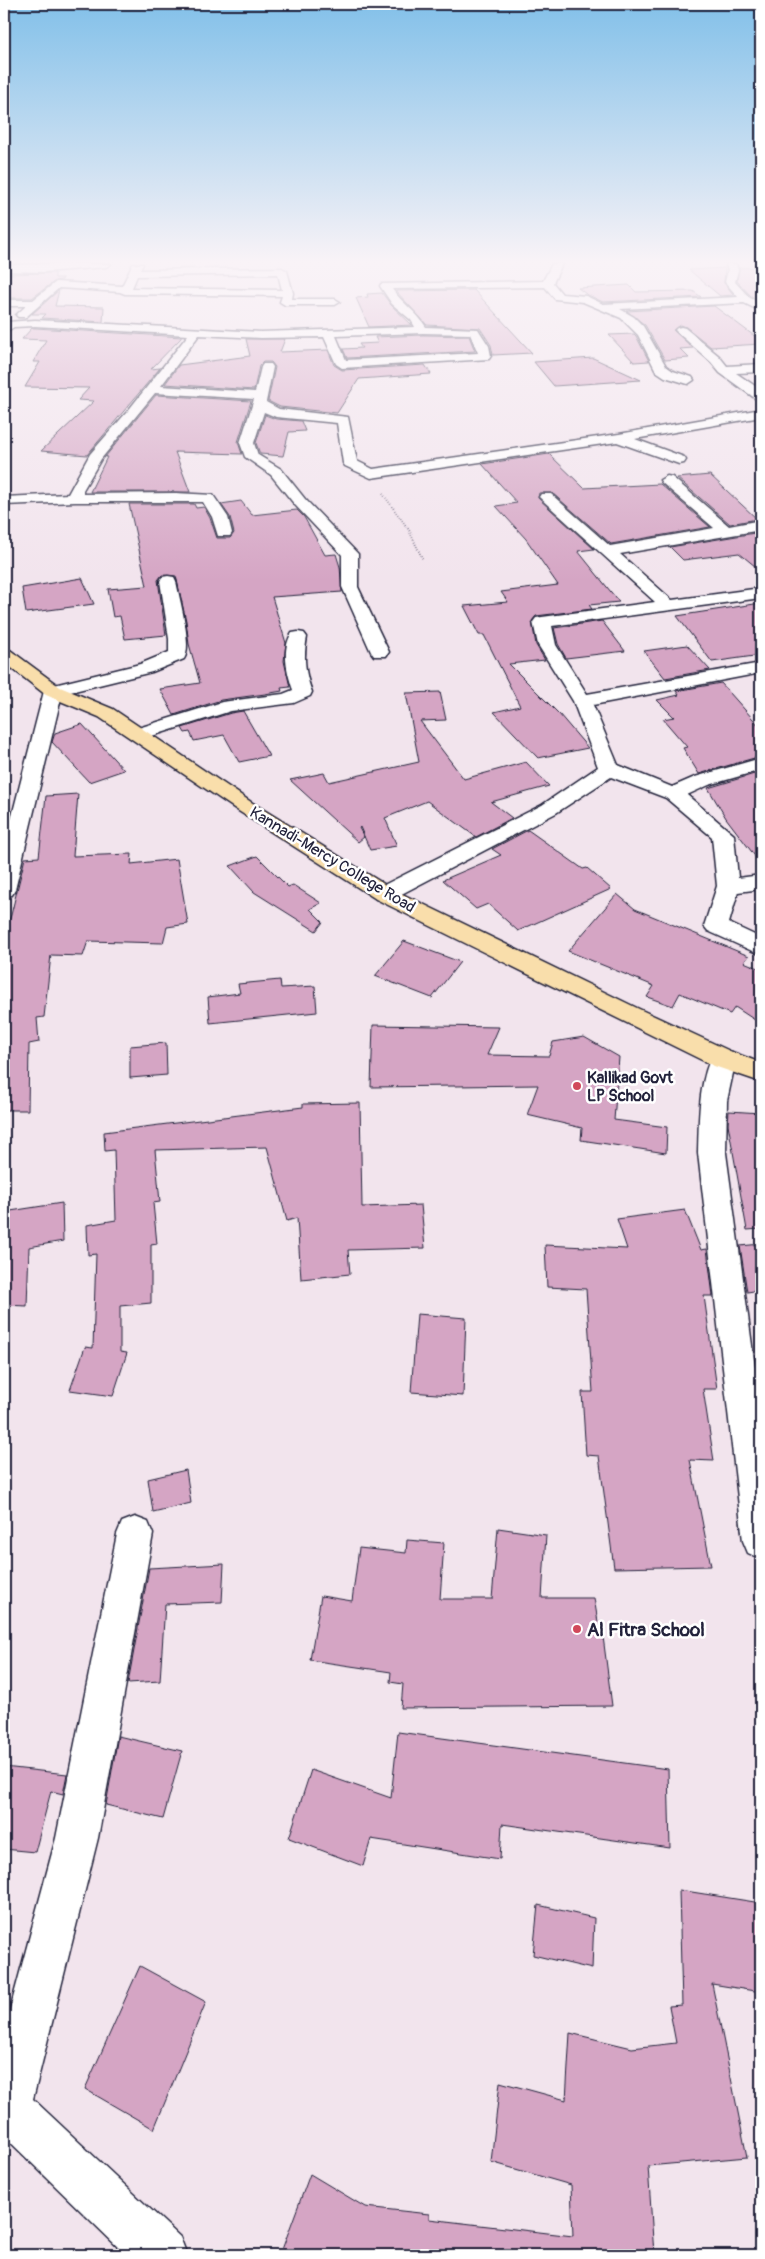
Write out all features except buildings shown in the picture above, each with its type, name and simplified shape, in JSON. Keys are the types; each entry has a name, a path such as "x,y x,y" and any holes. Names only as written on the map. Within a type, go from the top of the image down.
{"main road":[{"name":"Kannadi-Mercy College Road","path":"4,654 53,691 106,713 244,806 384,894 628,1014 723,1059 761,1073"}],"street":[{"path":"75,498 76,490 95,457 167,369"},
{"path":"267,369 247,443 252,458 276,472 300,502 350,554 350,587 380,652"},
{"path":"662,369 669,374 688,380"},
{"path":"724,370 735,369"},
{"path":"724,370 761,396"},
{"path":"152,389 260,400 276,413 343,420 350,463 371,474 619,438 761,413"},
{"path":"619,438 678,460"},
{"path":"667,480 726,531"},
{"path":"4,501 75,498 131,499 162,496 208,498 220,517 224,533"},
{"path":"546,496 667,604"},
{"path":"607,551 761,525"},
{"path":"4,890 53,691 146,668 178,655 178,639 168,582"},
{"path":"761,593 542,622 547,644 582,702 610,768 673,794 723,835 728,886 716,926 761,947"},
{"path":"139,734 229,706 287,699 303,692 296,675 294,653 298,637"},
{"path":"582,702 761,668"},
{"path":"673,794 702,781 761,764"},
{"path":"384,894 549,809 610,768"},
{"path":"728,886 761,882"},
{"path":"723,1059 714,1101 712,1153 761,1541"},
{"path":"136,1534 77,1838 5,2106 162,2255"}],"path":[{"path":"371,474 409,530 423,560"}],"place":[{"name":"Kallikad Govt LP School","path":"577,1086"},
{"name":"Al Fitra School","path":"577,1629"}]}
